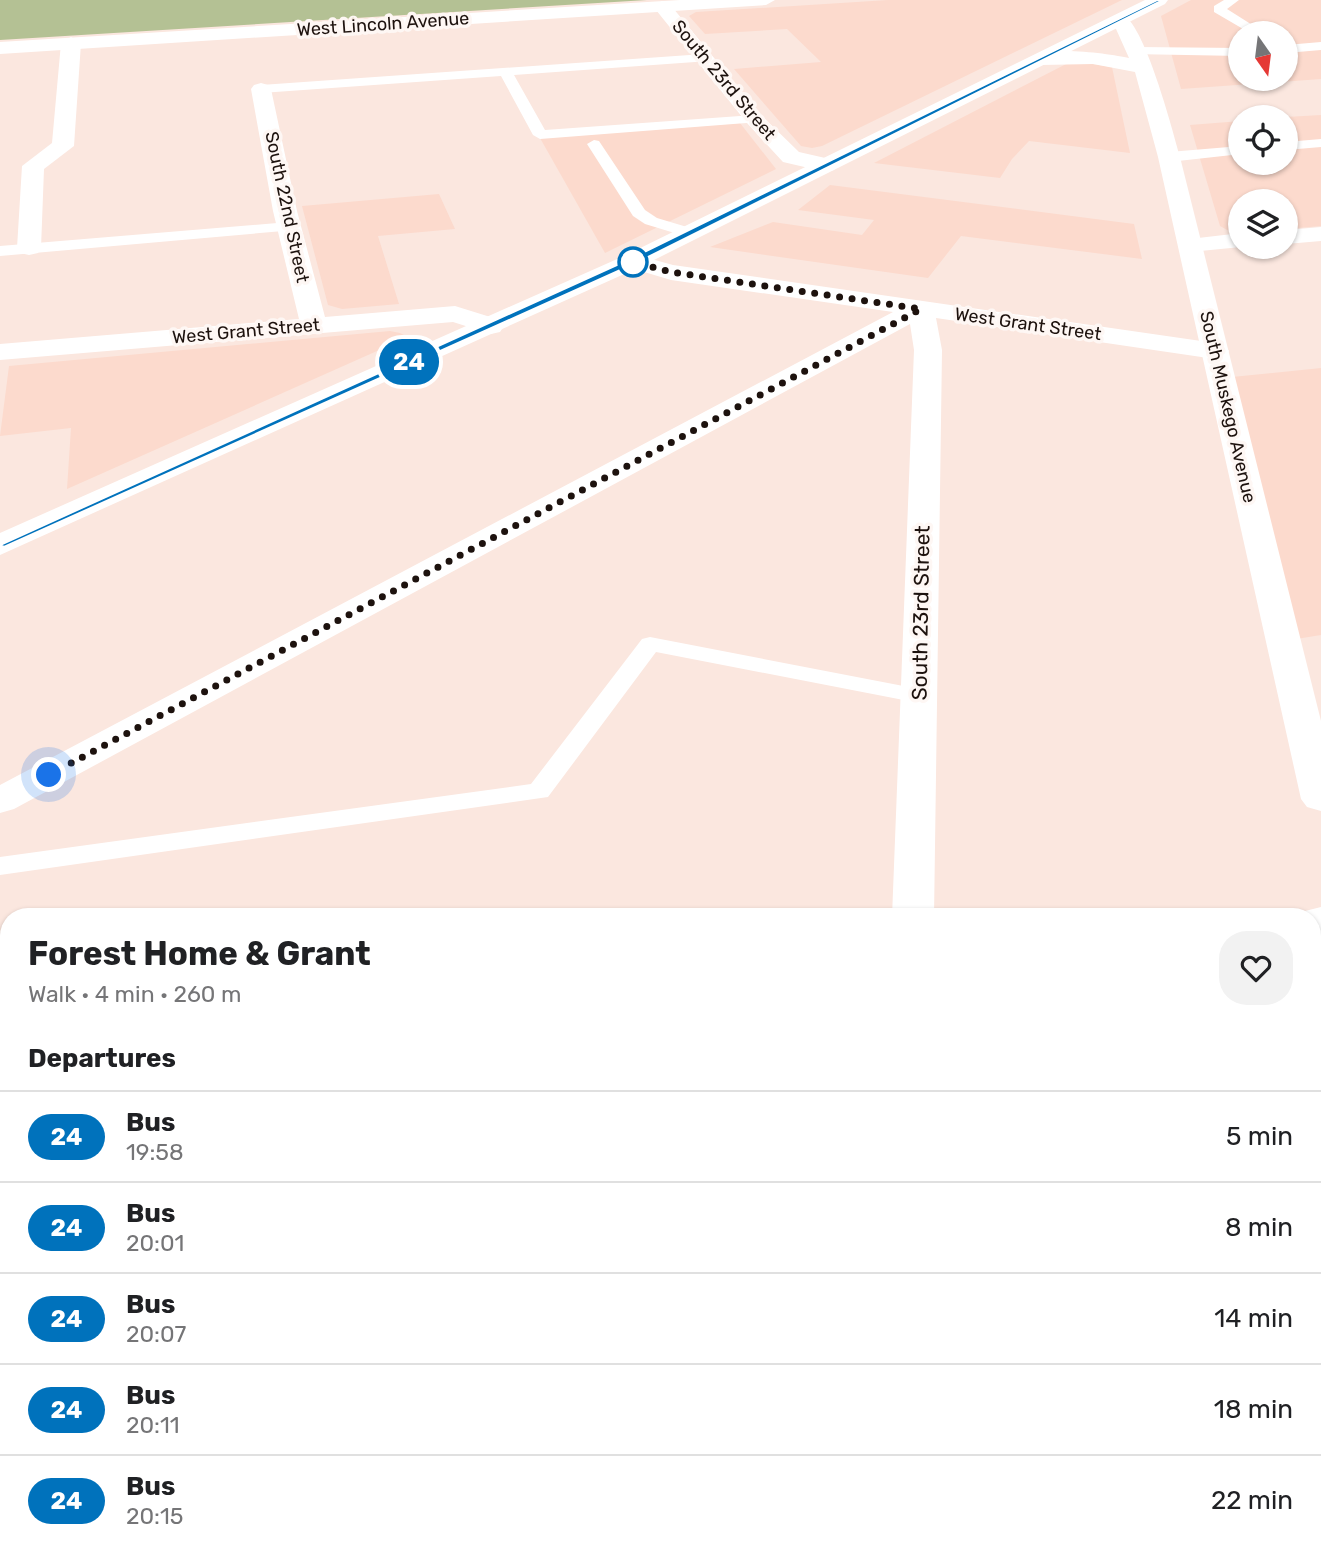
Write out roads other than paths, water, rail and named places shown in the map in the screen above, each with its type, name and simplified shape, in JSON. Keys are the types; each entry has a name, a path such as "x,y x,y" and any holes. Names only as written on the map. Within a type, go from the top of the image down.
{"street":[{"name":"West Lincoln Avenue","path":"0,48 766,0"},
{"path":"0,545 633,261 1159,0"},
{"name":"South 23rd Street","path":"662,6 754,119 791,157 826,165"},
{"name":"South Muskego Avenue","path":"1121,20 1140,60 1169,157 1321,799"},
{"path":"29,248 33,166 63,146 71,43"},
{"path":"1041,59 1087,56 1126,62 1140,60"},
{"name":"South 22nd Street","path":"261,89 289,228 314,325"},
{"path":"1298,236 1321,234"},
{"path":"1190,245 1228,241"},
{"name":"West Grant Street","path":"633,261 671,272 1215,351"},
{"name":"South 23rd Street","path":"914,908 928,351 921,309"},
{"path":"0,802 921,309"},
{"name":"West Grant Street","path":"0,352 455,314 491,326"}],"lane":[{"path":"1233,0 1218,9 1238,21"},
{"path":"1298,48 1321,46"},
{"path":"1140,60 1228,53"},
{"path":"261,89 704,58"},
{"path":"505,72 540,135 754,119"},
{"path":"1298,145 1321,143"},
{"path":"594,144 639,214 651,221 691,233"},
{"path":"1169,157 1228,151"},
{"path":"0,251 289,228"},
{"path":"0,866 539,791 650,644 919,696"}]}
